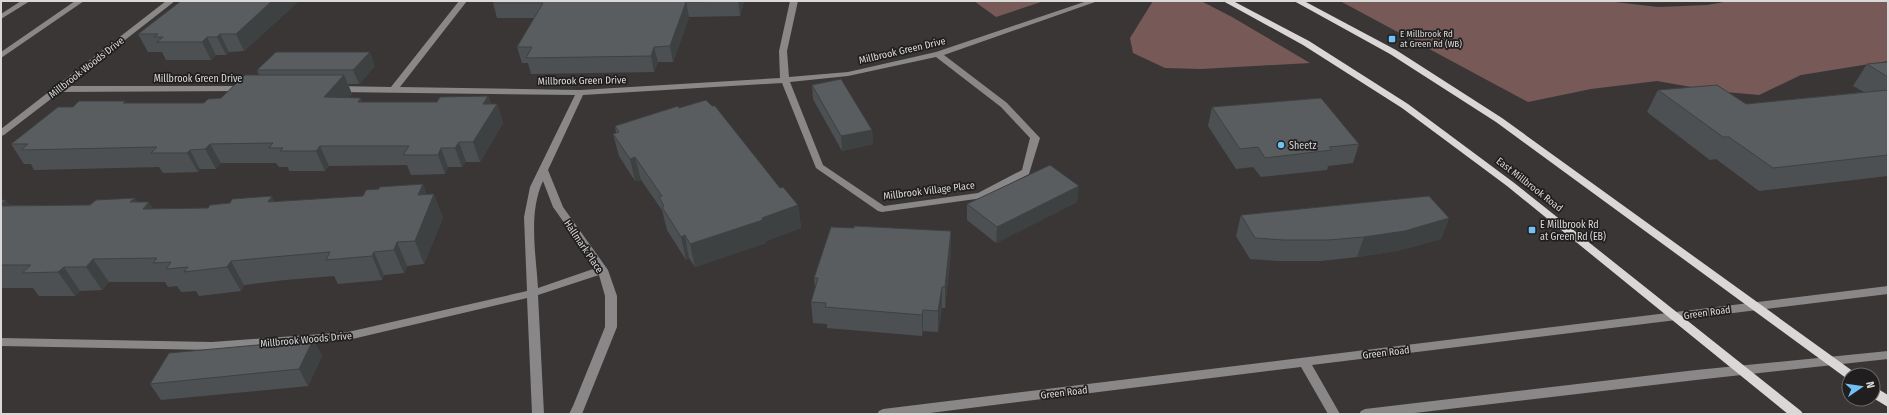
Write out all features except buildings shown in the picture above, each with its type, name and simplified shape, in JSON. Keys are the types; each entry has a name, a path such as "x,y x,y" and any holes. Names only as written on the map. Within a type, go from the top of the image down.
{"main road":[{"name":"East Millbrook Road","path":"1227,1 1306,43 1405,106 1510,184 1797,414"},
{"path":"1298,1 1393,52 1461,94 1572,171 1841,368"}],"street":[{"path":"1,17 26,1"},
{"path":"1,56 80,1"},
{"name":"Millbrook Woods Drive","path":"1,133 60,89 171,1"},
{"path":"394,89 463,1"},
{"path":"785,80 782,70 784,42 794,1"},
{"name":"Millbrook Green Drive","path":"331,89 580,93 785,80 848,74 938,54 1094,1"},
{"name":"Millbrook Village Place","path":"785,80 819,166 882,209 980,196 1026,172 1035,138 1004,105 938,54"},
{"name":"Millbrook Green Drive","path":"60,89 253,89"},
{"path":"538,414 532,321 533,293 529,217 534,187 580,93"},
{"name":"Hallmark Place","path":"543,170 558,207 603,270 611,296 612,327 579,408 575,414"},
{"name":"Millbrook Woods Drive","path":"1,342 212,346 348,336 533,293 603,270"},
{"name":"Green Road","path":"884,414 1888,290"},
{"path":"1365,414 1742,370 1832,362 1888,355"},
{"path":"1304,362 1334,414"}],"shaded area":[{"path":"974,1 1044,1 996,17"},
{"path":"1153,1 1201,1 1232,17 1310,63 1201,69 1165,68 1133,53 1130,38"},
{"path":"1340,1 1606,1 1658,7 1707,5 1730,1 1888,1 1888,61 1801,75 1759,95 1714,91 1657,81 1591,89 1528,102"}],"place":[{"name":"E Millbrook Rd at Green Rd (WB)","path":"1392,39"},
{"name":"Sheetz","path":"1281,145"},
{"name":"E Millbrook Rd at Green Rd (EB)","path":"1532,230"}]}
